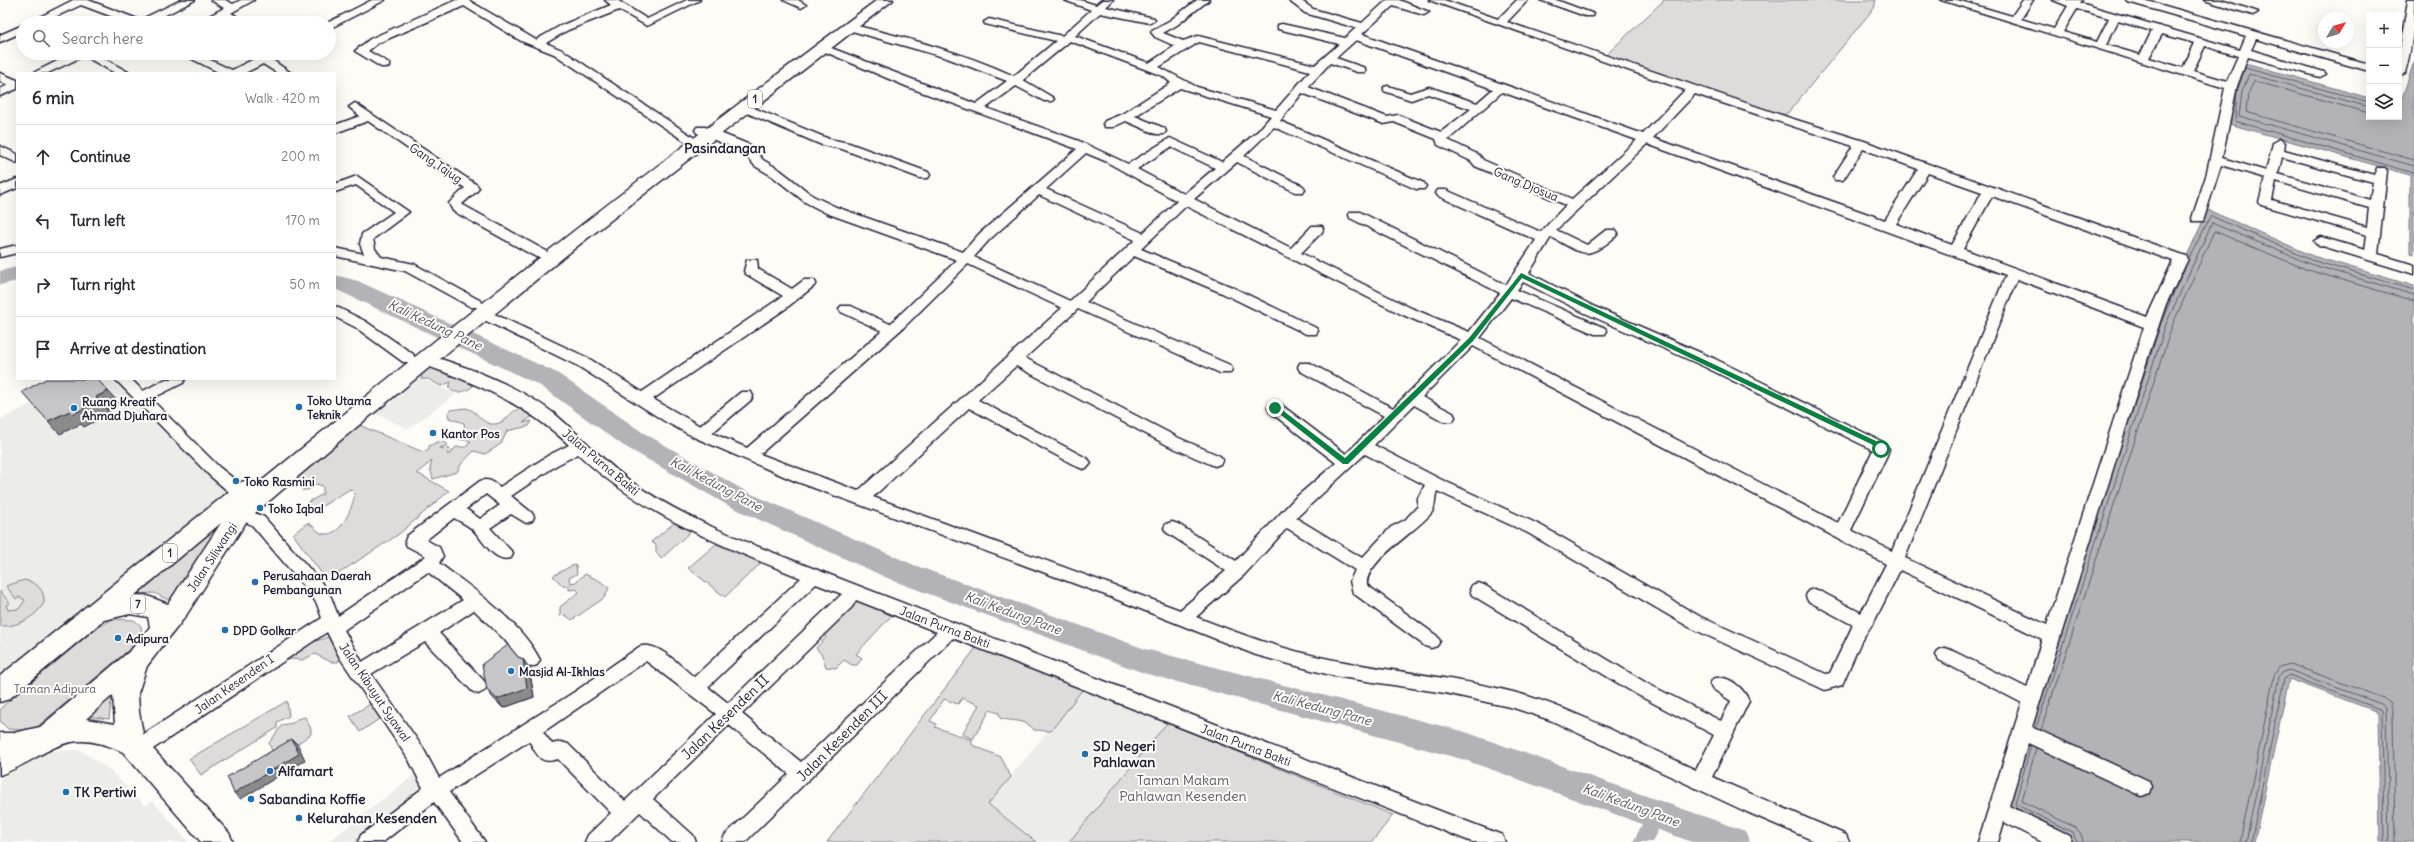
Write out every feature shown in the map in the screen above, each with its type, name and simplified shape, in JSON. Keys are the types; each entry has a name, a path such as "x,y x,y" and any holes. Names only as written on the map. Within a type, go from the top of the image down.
{"highway":[{"name":"1","path":"420,356 700,134 874,0"},
{"name":"1","path":"620,198 700,134 744,108 886,0"},
{"name":"1","path":"475,311 541,254 570,237"},
{"name":"Jalan Siliwangi","path":"0,691 98,611 241,504 420,356"},
{"name":"Jalan Siliwangi","path":"0,763 48,736 140,657 177,610 241,504"},
{"name":"7","path":"98,611 120,606 150,605 159,611 162,629"},
{"name":"1","path":"134,747 126,720 125,697 126,686 140,657"},
{"name":"1","path":"0,745 13,745 66,731 85,729 109,733 134,747 219,842"}],"street":[{"path":"47,16 79,0 121,16"},
{"path":"155,16 190,0"},
{"path":"216,0 233,8"},
{"path":"216,16 249,0"},
{"path":"336,22 380,0"},
{"path":"537,44 564,28 614,3 647,23 695,0"},
{"path":"788,0 801,5"},
{"path":"1069,0 1098,9 1150,20"},
{"path":"977,109 1016,81 1066,39 1108,0"},
{"path":"1183,45 1159,35 1156,32 1173,23 1204,0"},
{"path":"1293,0 1309,11 1355,35 1644,140 1888,226 2151,324"},
{"path":"1434,0 1693,89 1860,144 2181,259 2151,324 2135,382 2053,636 2031,699 1988,842"},
{"path":"1500,23 1523,0"},
{"path":"1545,0 1588,14"},
{"path":"1946,0 1979,4 2015,20 2231,86"},
{"path":"2015,20 2028,0"},
{"path":"2058,0 2076,2 2115,17 2158,30 2320,74"},
{"path":"2132,0 2366,67"},
{"path":"2209,0 2237,4 2254,12"},
{"path":"2402,65 2411,28 2412,0"},
{"path":"385,65 362,51 374,41 462,1 525,39 558,52 700,134 746,148 759,163 776,173 809,199 831,210 966,258 1225,369"},
{"path":"860,499 1074,305 1143,238 1185,200 1237,157 1276,118 1302,89 1316,69 1393,1 1424,12"},
{"path":"2057,33 2076,2"},
{"path":"222,13 228,16"},
{"path":"2100,46 2115,17"},
{"path":"989,22 1066,39 1167,74 1180,83 1276,118 1420,186"},
{"path":"849,27 947,55 1016,81 1048,99"},
{"path":"1282,27 1355,35"},
{"path":"2143,59 2158,30"},
{"path":"0,39 16,31"},
{"path":"2198,218 2224,125 2231,86 2243,53 2252,34"},
{"path":"1150,68 1183,45 1198,39 1316,69"},
{"path":"2187,72 2201,42"},
{"path":"822,48 977,109 1085,148 1406,311 1471,339 1896,561 2053,636"},
{"path":"1328,59 1361,70"},
{"path":"42,72 67,60"},
{"path":"99,60 122,72"},
{"path":"201,60 226,72"},
{"path":"238,72 261,60"},
{"path":"265,60 283,72"},
{"path":"0,76 16,84"},
{"path":"1109,124 1126,117 1180,83"},
{"path":"0,93 16,85"},
{"path":"1302,89 1388,121 1394,118 1442,137 1479,108 1501,87"},
{"path":"1388,89 1411,97 1423,91 1429,90 1479,108"},
{"path":"1182,619 1238,570 1285,518 1363,446 1471,339 1521,275 1545,235 1574,204 1644,140 1693,89"},
{"name":"Gang Tajug","path":"355,107 473,188 455,202 458,208 541,254"},
{"path":"744,108 826,142 845,146 924,175"},
{"path":"336,129 368,117"},
{"path":"1126,117 1160,131"},
{"name":"Gang Djosua","path":"1442,137 1442,142 1475,158 1479,163 1574,204"},
{"path":"1128,169 1170,142 1224,168"},
{"path":"1839,177 1860,144"},
{"path":"2371,256 2374,233 2376,206 2380,176 2278,147 2265,202 2374,233"},
{"path":"749,455 892,330 957,268 984,237 1085,148"},
{"path":"0,150 16,158"},
{"path":"1237,157 1299,189"},
{"path":"2215,160 2376,206"},
{"path":"1888,226 1925,167"},
{"path":"336,188 357,180 403,212 367,237 366,244 369,252 376,260"},
{"path":"0,191 16,183"},
{"path":"1037,189 1143,238"},
{"path":"1954,251 1989,190"},
{"path":"1442,193 1545,235 1583,248 1589,249 1611,233"},
{"path":"1355,215 1508,291 1600,331"},
{"path":"1294,253 1317,229"},
{"path":"2321,241 2414,270"},
{"path":"0,252 16,249"},
{"path":"1131,250 1270,309 1311,331"},
{"path":"336,252 409,267 475,311 583,362 671,418 701,434 749,455 860,499 1114,591 1256,648 1290,658 1334,668 1445,685 1514,700 1555,714 1754,806 1839,842"},
{"path":"752,263 751,271 793,296"},
{"path":"1363,446 1434,483 1534,529 1695,622 1825,682 1836,680 1863,622 1869,615 1896,561 2013,273"},
{"path":"1521,275 1590,310 1710,363 1878,446 1881,449 1879,455 1842,532"},
{"path":"643,399 793,296 809,283"},
{"path":"846,309 892,330"},
{"name":"Jalan Purna Bakti","path":"336,312 420,356 466,374 526,402 627,487 674,514 721,538 814,576 1495,842"},
{"path":"1015,359 1174,442 1215,460"},
{"path":"1305,367 1394,415"},
{"name":"Jalan Kibuyut Syawal","path":"123,380 214,471 241,504 258,521 315,587 326,602 333,624 346,653 416,754 437,791 475,842"},
{"path":"141,398 176,380"},
{"path":"701,434 746,396"},
{"path":"1412,398 1448,417"},
{"path":"968,401 1083,463"},
{"path":"1275,408 1346,462"},
{"path":"499,496 554,459 579,446"},
{"path":"1431,641 1359,588 1358,581 1364,567 1397,532 1411,524 1426,508 1426,498 1434,483"},
{"path":"526,517 486,485 414,541 435,554 428,563 475,601 531,660"},
{"path":"480,527 511,506"},
{"path":"454,509 480,527 488,538 505,553"},
{"path":"1285,518 1364,567"},
{"path":"1172,528 1238,570"},
{"name":"Jalan Kesenden I","path":"134,747 233,686 276,654 333,624 428,563"},
{"path":"695,688 814,576"},
{"path":"1478,590 1642,689 1725,732"},
{"name":"Jalan Kesenden II","path":"595,842 846,602 854,591"},
{"path":"1814,596 1863,622"},
{"path":"359,672 427,632 475,601"},
{"name":"Jalan Kesenden III","path":"732,842 803,775 951,629"},
{"path":"427,632 478,686"},
{"path":"368,842 437,791 582,697 645,652 649,653 695,688 803,775"},
{"path":"1945,655 2031,699"},
{"path":"1700,781 1740,701 1738,696 1719,684"},
{"path":"531,729 548,754 561,750 625,814"},
{"path":"2021,731 2142,787"},
{"path":"640,800 686,842"},
{"path":"1998,810 2062,842"}],"shaded area":[{"path":"417,376 456,394 408,429 372,412"},
{"path":"77,380 115,380 231,491 0,676 0,420"},
{"name":"SD Negeri Pahlawan","path":"1083,688 1167,723 1069,842 1036,842 988,804"},
{"name":"TK Pertiwi","path":"80,750 111,771 145,806 153,801 188,842 0,842 0,779 50,751"},
{"path":"418,772 429,791 363,842 328,842"}],"green space":[{"path":"1664,0 1876,0 1874,8 1787,114 1772,114 1606,55"},
{"path":"428,365 474,382 472,387 467,390 454,392 449,388 451,382 441,386 428,379 421,379 422,375 417,373"},
{"path":"470,409 487,423 491,424 501,422 515,410 526,411 534,415 523,423 532,421 529,426 507,431 501,444 485,454 474,451 462,463 457,472 433,479 430,468 432,461 417,473 449,491 399,534 327,581 293,534 307,523 322,534 331,533 337,530 342,525 349,513 355,494 350,489 316,510 305,504 323,494 323,486 316,484 308,490 302,490 306,484 296,477 359,425 423,452 429,449 429,446 437,442 445,442 448,445 440,448 450,449 447,454 450,454 456,447 466,447 471,441 456,439 465,432 464,423 449,418 448,413 450,410"},
{"path":"229,513 171,601 154,593 127,595"},
{"path":"674,523 691,531 661,559 656,552 656,545 651,542"},
{"path":"716,544 761,563 725,597 688,568"},
{"path":"576,565 577,574 569,578 570,583 576,582 585,574 600,581 609,588 604,598 572,620 565,615 560,616 560,607 579,592 576,589 569,590 569,586 563,586 553,576 571,566"},
{"path":"24,580 29,581 39,587 43,594 44,603 31,617 13,625 0,626 0,591 10,603 6,605 8,610 19,609 25,600 19,597 16,599 6,586"},
{"path":"856,599 892,615 856,654 862,658 857,665 852,665 844,660 836,668 826,667 822,655 816,648 826,637 822,631"},
{"name":"Taman Adipura","path":"113,619 134,620 141,626 142,636 131,648 37,727 21,730 8,729 0,721 0,710 4,705 98,627"},
{"path":"331,636 340,656 338,662 331,662 315,654 302,660 292,659 282,662 304,645"},
{"path":"979,644 1085,686 1051,731 1034,730 1022,722 1000,718 999,713 990,710 973,739 962,734 979,705 962,698 958,704 944,699 930,721 937,724 935,727 972,740 972,745 1001,757 1011,777 988,804 1036,842 827,842"},
{"path":"112,693 109,719 85,716"},
{"path":"287,701 289,716 277,722 277,728 201,775 189,759"},
{"path":"372,703 382,717 360,732 350,716"},
{"path":"305,717 311,729 311,734 293,747 272,751 269,743 282,725 293,723 297,719"},
{"name":"Taman Makam Pahlawan Kesenden","path":"1167,723 1393,815 1372,842 1069,842"}],"water":[{"path":"2242,62 2366,97 2366,120 2402,120 2402,98 2414,62 2414,254 2410,253 2410,175 2229,124 2233,90"},
{"path":"2208,210 2313,256 2414,286 2414,842 2380,842 2378,712 2289,679 2254,842 2071,842 2004,809 2157,321"}],"building":[{"path":"44,380 98,380 108,391 96,397 99,401 73,414 70,411 48,421 22,392"},
{"name":"Masjid Al-Ikhlas","path":"508,645 518,657 523,659 527,688 497,699 487,690 482,664"},
{"path":"292,739 299,754 234,793 227,777"}],"waterway":[{"name":"Kali Kedung Pane","path":"0,278 16,274"},
{"name":"Kali Kedung Pane","path":"336,282 350,286 548,379 633,439 738,499 904,573 1144,661 1465,746 1734,842"},
{"path":"1642,842 1656,815"}],"place":[{"name":"Toko Utama Teknik","path":"299,407"},
{"name":"Ruang Kreatif Ahmad Djuhara","path":"74,408"},
{"name":"Kantor Pos","path":"433,433"},
{"name":"Toko Rasmini","path":"236,481"},
{"name":"Toko Iqbal","path":"260,508"},
{"name":"Perusahaan Daerah Pembangunan","path":"255,582"},
{"name":"DPD Golkar","path":"225,630"},
{"name":"Adipura","path":"118,638"},
{"name":"Masjid Al-Ikhlas","path":"511,671"},
{"name":"SD Negeri Pahlawan","path":"1085,754"},
{"name":"Alfamart","path":"270,771"},
{"name":"TK Pertiwi","path":"66,792"},
{"name":"Sabandina Koffie","path":"251,799"},
{"name":"Kelurahan Kesenden","path":"299,818"}],"district":[{"name":"Pasindangan","path":"725,148"}],"route":[{"path":"1275,408 1299,428 1346,462 1358,452 1471,339 1521,275 1590,310 1710,363 1806,412 1874,443 1881,449"}]}
